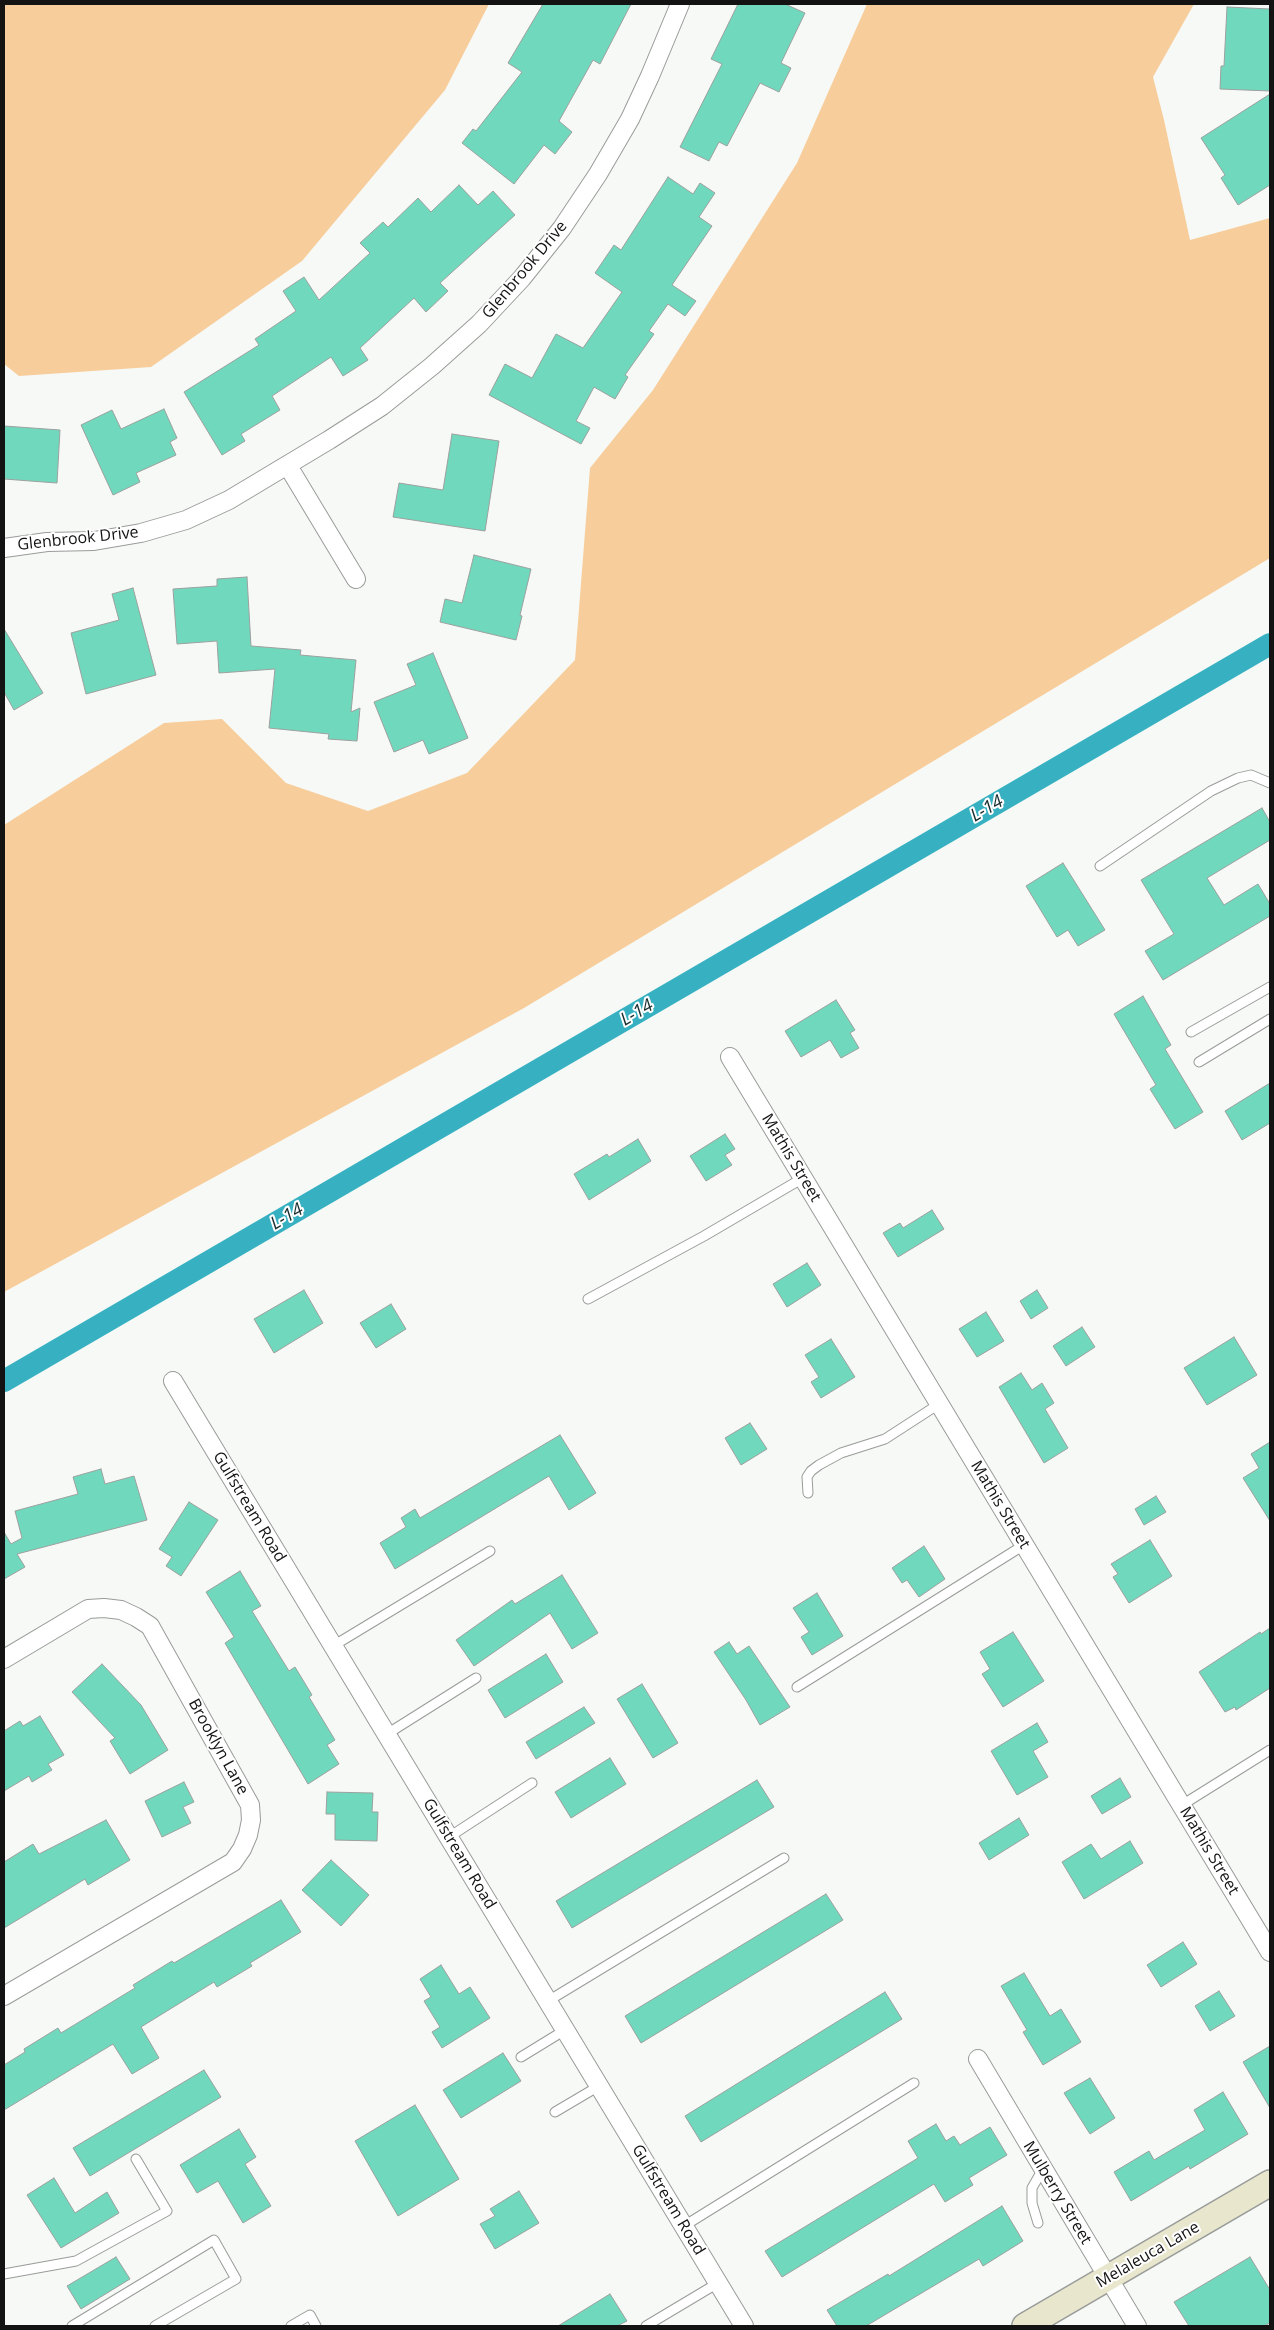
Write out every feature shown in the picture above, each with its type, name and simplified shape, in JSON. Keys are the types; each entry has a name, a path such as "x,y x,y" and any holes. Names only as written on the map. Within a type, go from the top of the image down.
{"street":[{"name":"Glenbrook Drive","path":"4,548 47,542 94,540 141,533 186,520 229,500 288,466 382,406 432,366 479,324 522,278 562,228 598,174 630,119 680,4"},
{"path":"288,466 356,579"},
{"name":"Mathis Street","path":"730,1057 1270,1952"},
{"name":"Gulfstream Road","path":"173,1381 744,2326"},
{"name":"Brooklyn Lane","path":"4,1658 88,1609 121,1610 150,1626 250,1805 251,1820 242,1850 233,1862 4,1996"},
{"name":"Mulberry Street","path":"978,2059 1137,2326"},
{"name":"Melaleuca Lane","path":"1025,2326 1270,2183"}],"lane":[{"path":"1100,866 1211,790 1238,778 1251,775 1270,783"},
{"path":"1192,1032 1270,987"},
{"path":"1199,1062 1270,1019"},
{"path":"588,1299 704,1236 803,1178"},
{"path":"808,1493 808,1478 811,1471 841,1453 885,1439 940,1404"},
{"path":"797,1687 1024,1545"},
{"path":"333,1646 490,1551"},
{"path":"387,1734 476,1678"},
{"path":"1182,1805 1270,1750"},
{"path":"449,1837 532,1783"},
{"path":"548,2001 784,1858"},
{"path":"521,2057 565,2030"},
{"path":"684,2226 914,2082"},
{"path":"555,2112 599,2086"},
{"path":"4,2274 76,2262 167,2211 136,2159"},
{"path":"1038,2223 1032,2203 1032,2188 1043,2169"},
{"path":"72,2326 214,2240 236,2278 155,2326"},
{"path":"646,2326 718,2283"},
{"path":"291,2326 310,2315 316,2326"}],"shaded area":[{"path":"4,4 489,4 445,90 302,261 151,367 19,376 4,364"},
{"path":"867,4 1194,4 1153,77 1190,240 1270,218 1270,558 524,1008 4,1292 4,825 164,723 222,719 286,783 368,811 467,773 575,660 590,468 653,390 797,163"}],"building":[{"path":"543,4 631,4 600,64 593,60 559,121 572,132 555,154 544,145 514,184 462,143 473,129 476,131 522,72 508,63"},
{"path":"738,4 785,4 805,13 781,63 791,68 779,92 760,83 727,146 719,142 709,161 680,147 722,64 711,59"},
{"path":"1227,7 1270,9 1270,91 1220,89 1221,66 1224,66"},
{"path":"1270,94 1270,185 1238,205 1221,178 1225,175 1201,138"},
{"path":"668,177 693,194 700,183 715,193 699,217 712,226 672,285 696,301 685,316 668,304 649,331 654,334 625,375 628,377 615,399 594,387 576,421 590,428 581,444 489,395 505,364 532,378 556,334 583,348 622,292 595,273 614,245 621,250"},
{"path":"459,185 478,205 493,191 515,215 440,283 448,291 426,312 414,298 360,348 368,360 343,376 331,357 272,396 280,410 241,434 245,441 222,455 184,392 259,345 255,339 296,311 283,291 304,277 319,300 370,253 360,243 383,222 388,227 418,198 431,212"},
{"path":"164,409 177,438 170,442 176,455 136,473 140,482 113,495 81,425 112,410 121,429"},
{"path":"4,426 60,430 57,483 4,479"},
{"path":"452,434 499,441 485,531 393,517 399,483 443,490"},
{"path":"474,555 531,569 516,640 440,622 445,599 462,603"},
{"path":"247,577 251,646 301,650 300,655 356,660 351,712 360,708 357,741 328,739 329,734 269,728 275,669 219,673 217,641 177,644 173,589 217,586 217,579"},
{"path":"133,588 156,675 86,694 71,633 119,620 112,594"},
{"path":"4,629 43,693 14,710 4,692"},
{"path":"433,653 468,738 429,754 423,740 394,752 374,702 416,685 407,664"},
{"path":"1262,808 1270,822 1270,840 1207,878 1224,905 1258,884 1270,904 1270,916 1163,980 1145,951 1174,934 1141,880"},
{"path":"1063,863 1105,930 1078,946 1068,930 1057,937 1026,886"},
{"path":"1143,996 1171,1045 1165,1049 1203,1112 1175,1129 1150,1089 1156,1085 1114,1014"},
{"path":"836,1000 855,1030 850,1033 859,1048 841,1058 830,1040 801,1057 785,1031"},
{"path":"1270,1083 1270,1123 1242,1140 1225,1111"},
{"path":"725,1134 735,1149 725,1155 732,1165 706,1181 690,1156"},
{"path":"638,1139 651,1161 589,1200 574,1174 607,1154 609,1157"},
{"path":"932,1210 944,1229 898,1257 883,1233 900,1223 903,1228"},
{"path":"807,1263 821,1285 787,1307 773,1284"},
{"path":"304,1290 323,1323 274,1353 254,1319"},
{"path":"1037,1290 1048,1308 1031,1319 1020,1301"},
{"path":"391,1304 406,1329 376,1348 360,1323"},
{"path":"986,1312 1004,1341 977,1357 959,1329"},
{"path":"1082,1327 1095,1347 1066,1366 1053,1346"},
{"path":"1234,1337 1257,1375 1207,1405 1184,1368"},
{"path":"831,1339 855,1377 821,1398 811,1382 819,1377 805,1355"},
{"path":"1021,1373 1032,1390 1042,1383 1054,1403 1045,1409 1068,1448 1044,1463 999,1387"},
{"path":"750,1423 767,1449 741,1465 725,1438"},
{"path":"560,1435 596,1493 569,1510 549,1476 395,1569 380,1543 406,1527 401,1518 415,1509 420,1518"},
{"path":"1270,1442 1270,1521 1243,1478 1259,1468 1251,1454"},
{"path":"101,1469 105,1484 134,1476 147,1520 17,1554 25,1567 4,1579 4,1532 11,1544 22,1538 15,1511 78,1494 73,1477"},
{"path":"1156,1496 1166,1512 1144,1525 1135,1509"},
{"path":"189,1502 218,1520 181,1576 166,1566 172,1557 159,1549"},
{"path":"1150,1540 1172,1576 1129,1603 1113,1577 1118,1574 1111,1564"},
{"path":"924,1546 945,1579 919,1597 907,1580 902,1583 892,1568"},
{"path":"240,1571 261,1606 252,1611 289,1671 295,1667 312,1695 309,1697 335,1740 327,1745 339,1764 308,1784 225,1643 234,1637 206,1592"},
{"path":"562,1575 598,1633 572,1649 550,1613 474,1666 456,1640 512,1600 515,1604"},
{"path":"817,1593 843,1636 812,1655 801,1637 809,1632 793,1608"},
{"path":"1270,1628 1270,1688 1236,1710 1235,1707 1225,1712 1199,1672 1260,1632 1261,1634"},
{"path":"1013,1632 1044,1681 1003,1707 982,1674 990,1669 980,1652"},
{"path":"729,1642 737,1654 749,1646 790,1707 760,1725 714,1652"},
{"path":"546,1654 563,1682 505,1718 488,1690"},
{"path":"102,1664 141,1705 168,1750 130,1774 110,1741 115,1738 72,1692"},
{"path":"642,1684 678,1743 653,1758 617,1699"},
{"path":"584,1707 595,1723 536,1759 526,1742"},
{"path":"40,1716 64,1755 48,1764 52,1770 32,1782 29,1776 4,1791 4,1731 20,1721 23,1726"},
{"path":"1037,1723 1048,1742 1033,1751 1048,1777 1017,1795 991,1751"},
{"path":"610,1758 626,1784 571,1818 555,1792"},
{"path":"1120,1778 1131,1797 1102,1814 1091,1796"},
{"path":"757,1780 774,1807 572,1928 556,1901"},
{"path":"184,1782 194,1802 183,1807 191,1823 162,1837 145,1801"},
{"path":"327,1792 373,1793 372,1812 378,1812 377,1841 335,1840 335,1814 326,1814"},
{"path":"1019,1818 1029,1835 989,1860 979,1843"},
{"path":"106,1820 130,1860 88,1885 85,1879 4,1928 4,1862 33,1844 39,1854"},
{"path":"1130,1841 1143,1863 1084,1899 1062,1862 1091,1844 1101,1859"},
{"path":"331,1860 369,1895 341,1926 302,1890"},
{"path":"826,1894 843,1920 641,2043 625,2016"},
{"path":"281,1900 301,1932 250,1963 252,1966 217,1987 214,1982 141,2027 159,2058 132,2074 113,2044 4,2110 4,2065 25,2052 24,2049 58,2028 61,2033 135,1988 133,1985 172,1961 174,1963"},
{"path":"1183,1942 1197,1964 1161,1987 1147,1965"},
{"path":"441,1965 459,1994 470,1987 490,2018 442,2048 432,2032 440,2027 424,2001 431,1997 420,1979"},
{"path":"1024,1973 1050,2016 1061,2009 1081,2042 1043,2065 1023,2032 1027,2030 1001,1986"},
{"path":"1219,1991 1235,2016 1210,2031 1195,2006"},
{"path":"885,1992 902,2019 701,2142 685,2116"},
{"path":"1270,2046 1270,2108 1243,2062"},
{"path":"503,2053 521,2081 461,2118 443,2090"},
{"path":"204,2070 221,2097 90,2176 73,2148"},
{"path":"1090,2078 1115,2118 1090,2134 1064,2093"},
{"path":"1223,2092 1248,2134 1190,2169 1189,2166 1131,2201 1114,2172 1149,2151 1154,2160 1205,2130 1194,2110"},
{"path":"415,2105 459,2179 398,2216 355,2141"},
{"path":"936,2124 946,2141 954,2136 960,2145 990,2127 1007,2155 969,2178 973,2185 945,2202 934,2184 782,2277 765,2251 918,2158 908,2141"},
{"path":"239,2129 256,2157 245,2164 271,2206 243,2223 218,2181 197,2193 180,2165"},
{"path":"54,2178 75,2213 107,2192 119,2213 61,2248 27,2195"},
{"path":"519,2191 539,2223 495,2249 480,2224 495,2216 490,2209"},
{"path":"1002,2206 1023,2241 983,2266 979,2259 866,2326 837,2326 827,2310 888,2274 889,2276"},
{"path":"116,2257 130,2279 81,2309 67,2286"},
{"path":"1250,2257 1270,2290 1270,2323 1264,2326 1189,2326 1174,2302"},
{"path":"610,2294 627,2321 617,2326 558,2326"}],"waterway":[{"name":"L-14","path":"4,1381 1270,644"}]}
